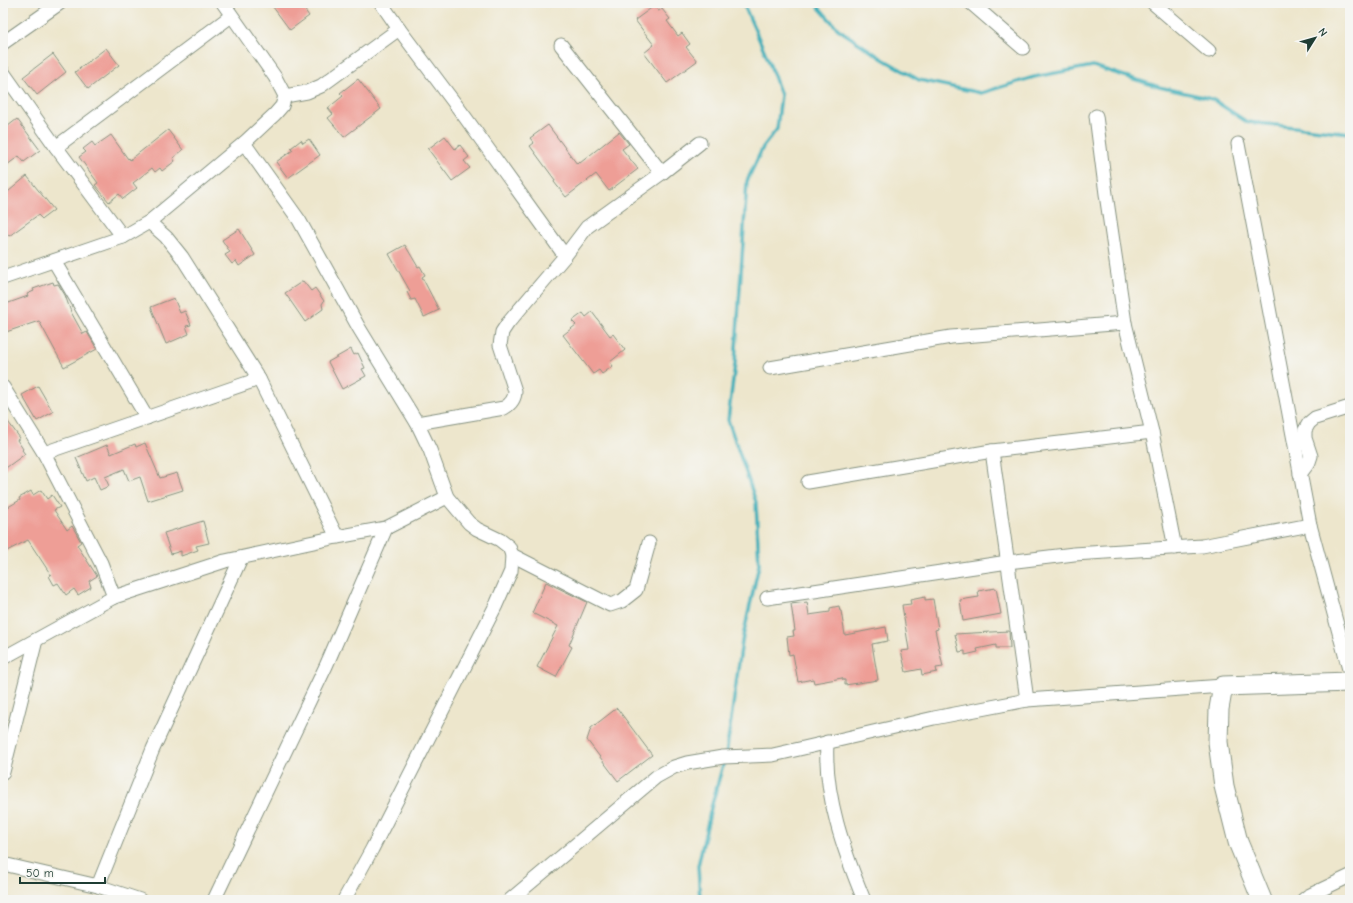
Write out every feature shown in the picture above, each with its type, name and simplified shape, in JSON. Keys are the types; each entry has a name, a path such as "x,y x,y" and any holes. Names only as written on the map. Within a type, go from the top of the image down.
{"street":[{"path":"3,44 60,3"},
{"path":"3,278 123,238 149,222 244,144 282,106 285,96 275,76 223,3"},
{"path":"381,3 466,117 565,256"},
{"path":"1153,3 1209,51"},
{"path":"974,4 1023,48"},
{"path":"56,148 231,16"},
{"path":"285,96 307,92 321,86 399,29"},
{"path":"560,45 662,173"},
{"path":"3,72 56,148 123,238"},
{"path":"1096,116 1125,323 1152,432 1175,548"},
{"path":"417,423 504,408 510,405 514,399 515,391 500,345 502,332 508,322 565,256 587,227 662,173 700,143"},
{"path":"244,144 299,220 359,328 417,423 430,450 447,497 469,524 500,540 509,547 512,555 511,570 496,605 372,849 344,900"},
{"path":"1238,144 1310,524 1350,673"},
{"path":"149,222 166,236 182,257 259,379 338,537"},
{"path":"54,261 147,418"},
{"path":"770,368 951,337 1125,323"},
{"path":"44,453 259,379"},
{"path":"3,387 44,453 101,563 114,597"},
{"path":"1300,474 1309,462 1311,456 1305,438 1305,430 1309,423 1315,418 1350,407"},
{"path":"808,482 992,451 1152,432"},
{"path":"992,451 1027,700"},
{"path":"3,658 114,597 225,561 386,528 447,497"},
{"path":"767,598 1008,562 1074,554 1202,546 1310,524"},
{"path":"214,900 326,666 386,528"},
{"path":"512,555 610,605 622,601 636,590 649,543"},
{"path":"104,892 153,749 241,558"},
{"path":"3,772 36,640"},
{"path":"510,900 656,777 674,767 727,757 773,755 934,718 1027,700 1223,686 1350,682"},
{"path":"1223,686 1218,709 1218,742 1224,786 1238,842 1262,900"},
{"path":"827,742 826,762 828,783 840,832 864,900"},
{"path":"3,864 104,892 140,900"},
{"path":"1303,900 1308,896 1350,876"}],"building":[{"path":"270,3 300,3 309,16 290,30"},
{"path":"654,6 658,11 662,9 670,19 667,21 678,36 682,33 690,44 686,47 697,61 667,83 644,53 654,45 635,20"},
{"path":"106,48 119,65 88,89 75,72"},
{"path":"53,54 66,72 37,95 23,77"},
{"path":"358,79 381,109 344,137 328,118 333,114 328,108 343,96 340,93"},
{"path":"17,119 40,150 24,162 19,156 3,168 3,130"},
{"path":"548,125 577,164 619,132 629,144 622,149 638,169 609,191 596,174 566,197 530,146 534,143 530,138"},
{"path":"168,130 183,150 173,158 175,161 162,171 160,168 155,172 152,168 133,183 137,188 123,199 119,194 109,202 95,185 98,183 79,157 86,152 83,149 92,142 95,146 111,135 130,160"},
{"path":"445,136 455,149 460,145 469,157 464,161 470,168 452,181 428,149"},
{"path":"309,139 320,155 288,178 276,162 293,150 291,148 301,140 303,143"},
{"path":"27,176 54,210 42,219 38,215 9,236 3,228 3,196"},
{"path":"239,229 255,255 239,266 236,261 232,264 225,255 230,252 222,240"},
{"path":"405,245 418,267 420,266 425,275 422,277 439,310 424,317 415,299 411,300 407,292 410,291 389,254"},
{"path":"303,281 311,291 315,288 324,301 322,304 323,309 305,322 285,293"},
{"path":"53,282 54,285 58,284 65,295 71,312 83,334 87,332 97,349 64,367 39,321 3,333 3,305 28,296 27,294 34,291 33,289"},
{"path":"174,298 180,313 185,311 191,325 186,326 189,334 166,344 151,307"},
{"path":"592,312 610,336 613,334 625,350 610,362 613,366 602,374 599,370 593,374 563,335 576,325 572,321 583,313 586,317"},
{"path":"351,349 354,355 358,353 365,368 362,369 366,376 342,389 328,362"},
{"path":"38,386 53,412 37,421 22,395"},
{"path":"3,415 20,438 17,440 25,454 3,470"},
{"path":"145,443 160,478 177,473 183,490 148,501 140,477 129,481 124,469 105,477 109,486 100,490 94,477 86,481 76,458 107,445 111,454 135,444 136,447"},
{"path":"41,490 47,499 52,495 60,507 54,510 67,530 72,526 81,542 77,545 97,576 89,581 91,587 78,595 74,589 66,595 58,583 54,585 49,576 51,575 28,540 3,553 3,510 20,500 19,498 31,491 33,495"},
{"path":"203,521 209,543 196,546 198,550 181,556 181,551 171,554 164,533"},
{"path":"546,582 587,602 569,645 572,647 556,677 537,667 558,626 532,613"},
{"path":"996,588 1001,614 963,621 960,600 979,597 978,591"},
{"path":"925,597 925,600 933,599 938,629 935,630 943,667 936,668 937,672 922,675 921,669 906,672 901,651 909,650 902,605 911,604 910,600"},
{"path":"807,602 809,615 830,612 830,608 839,606 845,635 886,627 888,641 872,644 878,680 845,685 845,680 842,678 814,683 813,679 798,682 793,654 789,655 787,637 794,636 793,631 795,631 791,604"},
{"path":"1009,631 1010,648 996,648 996,645 977,649 978,652 965,655 965,651 959,652 955,634"},
{"path":"617,708 652,755 618,781 587,740 591,728"}],"waterway":[{"path":"726,755 742,641 759,565 756,502 728,420 735,364 747,181 763,147 777,129 781,95 767,57 743,3"},
{"path":"815,3 838,29 881,58 919,80 981,93 1034,77 1093,66 1159,87 1212,99 1247,122 1350,133"},
{"path":"700,900 698,866 711,808 724,761"}]}
